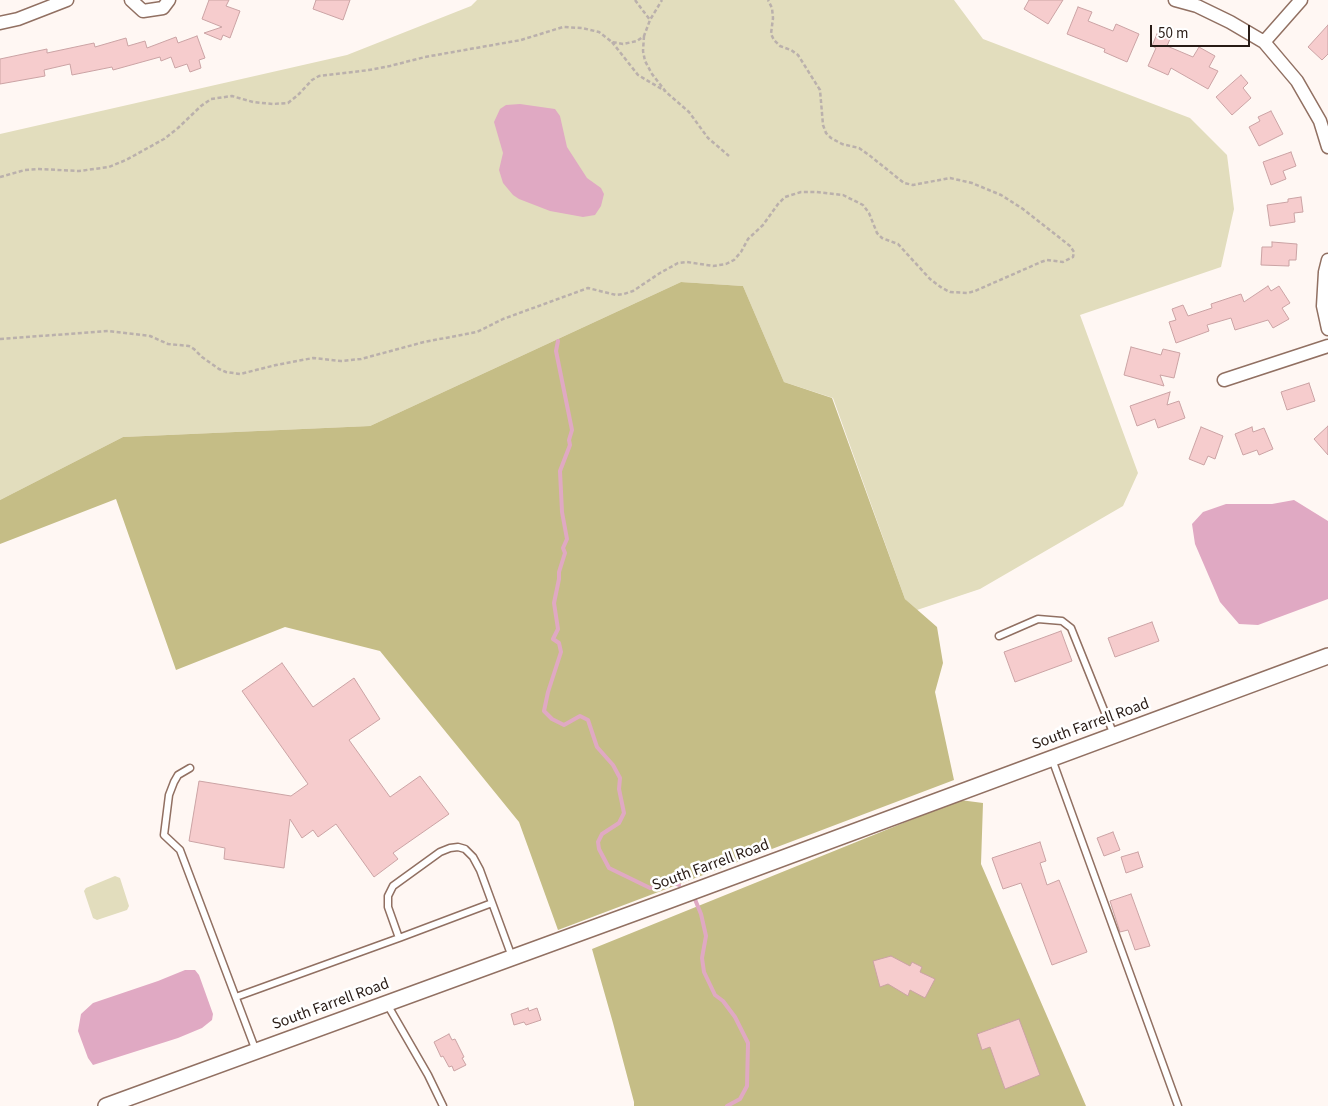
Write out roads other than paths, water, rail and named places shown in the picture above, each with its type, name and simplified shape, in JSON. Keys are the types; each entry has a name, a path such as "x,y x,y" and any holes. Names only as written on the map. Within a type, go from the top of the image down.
{"street":[{"path":"0,23 18,20 67,0"},
{"path":"130,0 143,11 163,8 169,0"},
{"path":"1175,0 1198,6 1264,42 1297,81 1320,121 1328,147"},
{"path":"1264,42 1301,0"},
{"path":"1328,260 1325,272 1323,306 1328,329"},
{"path":"1224,380 1328,346"},
{"name":"South Farrell Road","path":"106,1106 126,1102 256,1051 1328,656"}],"lane":[{"path":"999,636 1038,619 1062,621 1071,628 1114,735"},
{"path":"1051,758 1178,1106"},
{"path":"190,768 178,776 174,782 169,795 164,835 180,850 256,1051"},
{"path":"398,938 388,907 388,896 393,886 440,852 458,847 465,849 473,857 480,870 512,958"},
{"path":"236,997 492,903"},
{"path":"387,1004 428,1075 443,1106"}],"waterway":[{"path":"558,341 556,351 572,430 569,440 570,445 560,471 562,512 567,539 563,548 565,553 559,572 554,603 558,629 553,639 559,643 561,652 544,711 552,719 564,725 580,716 588,720 597,747 613,765 620,778 619,789 624,813 619,823 602,834 598,842 599,849 609,868 650,888 674,883 679,885"},
{"path":"694,897 701,914 706,936 702,958 704,972 715,995 723,1001 735,1017 748,1043 747,1086 740,1099 727,1106"}]}
